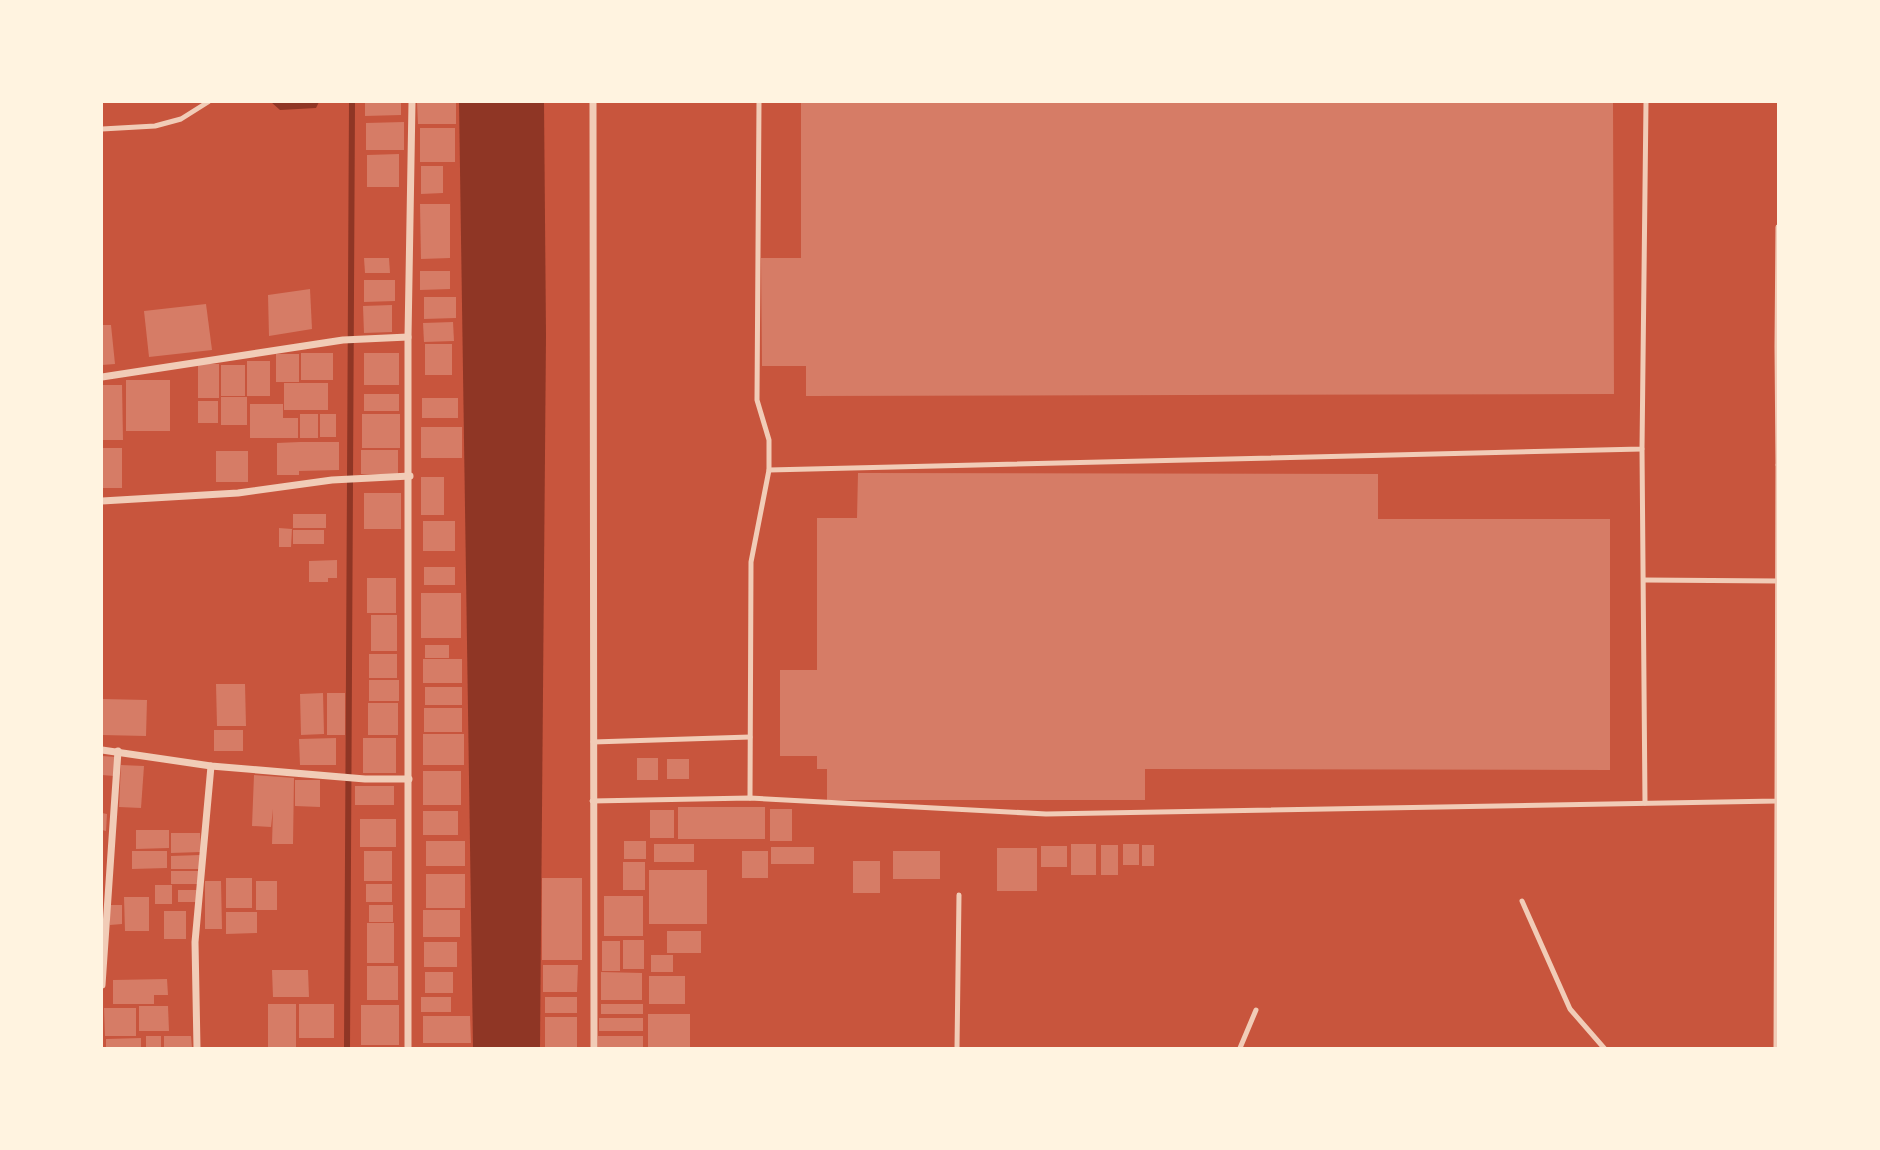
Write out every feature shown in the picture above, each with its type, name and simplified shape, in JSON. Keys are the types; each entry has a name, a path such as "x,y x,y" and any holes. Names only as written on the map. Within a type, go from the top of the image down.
{"street":[{"path":"408,1048 408,337 412,102"},
{"path":"593,102 594,1048"},
{"path":"102,377 343,340 408,337"},
{"path":"102,501 238,493 332,480 410,476"},
{"path":"102,750 211,766 365,779 409,779"},
{"path":"102,985 118,751"},
{"path":"197,1048 195,942 211,766"}],"lane":[{"path":"102,129 155,126 181,119 208,102"},
{"path":"750,798 751,562 769,470 769,440 757,400 759,102"},
{"path":"1645,803 1643,449 1646,102"},
{"path":"1776,1048 1779,228"},
{"path":"769,470 1643,449"},
{"path":"1644,580 1778,581"},
{"path":"593,742 750,737"},
{"path":"592,801 750,798 1046,814 1777,801"},
{"path":"957,1048 959,894"},
{"path":"1522,901 1570,1009 1604,1048"},
{"path":"1240,1048 1256,1010"}],"shaded area":[{"path":"271,102 319,102 316,108 280,110"},
{"path":"459,102 544,102 546,335 540,1048 473,1048"}],"building":[{"path":"365,102 401,102 401,115 365,116"},
{"path":"417,102 456,102 456,124 418,124"},
{"path":"801,102 1613,102 1614,394 806,396 806,366 762,366 761,258 801,258"},
{"path":"404,122 404,150 366,150 366,123"},
{"path":"420,128 455,128 455,162 420,162"},
{"path":"399,154 399,187 367,187 367,155"},
{"path":"421,166 443,166 443,193 421,194"},
{"path":"420,204 450,204 450,258 421,259"},
{"path":"364,258 389,258 390,273 365,273"},
{"path":"420,271 450,271 450,289 420,290"},
{"path":"364,280 395,280 395,301 364,302"},
{"path":"310,289 312,329 269,336 268,295"},
{"path":"424,297 456,297 456,318 424,319"},
{"path":"206,304 212,350 149,357 144,311"},
{"path":"392,305 392,332 364,333 363,306"},
{"path":"453,322 454,341 424,342 423,323"},
{"path":"102,325 111,325 115,364 102,365"},
{"path":"425,344 452,344 452,375 425,375"},
{"path":"301,353 333,353 333,380 301,380"},
{"path":"364,353 399,353 399,385 364,385"},
{"path":"276,354 299,354 299,382 276,382"},
{"path":"247,361 270,361 270,396 247,396"},
{"path":"198,364 219,364 219,398 198,398"},
{"path":"221,365 245,365 245,396 221,396"},
{"path":"126,380 170,380 170,431 126,431"},
{"path":"284,383 328,383 328,410 284,410"},
{"path":"102,385 122,385 123,440 102,440"},
{"path":"364,394 399,394 399,411 364,411"},
{"path":"221,397 247,397 247,425 221,425"},
{"path":"422,398 458,398 458,418 422,418"},
{"path":"198,401 218,401 218,423 198,423"},
{"path":"250,404 283,404 283,418 298,418 298,438 250,438"},
{"path":"300,414 318,414 318,438 300,438"},
{"path":"320,414 336,414 336,437 320,437"},
{"path":"362,414 400,414 400,448 362,448"},
{"path":"421,427 462,427 462,458 421,458"},
{"path":"339,442 339,470 299,471 299,475 277,475 277,443"},
{"path":"102,448 122,448 122,488 102,488"},
{"path":"361,450 398,450 398,474 361,474"},
{"path":"216,451 248,451 248,482 216,482"},
{"path":"858,473 1378,474 1378,519 1610,519 1610,770 1145,769 1145,800 827,800 827,769 817,769 817,756 780,756 780,670 817,670 817,518 857,518"},
{"path":"421,477 444,477 444,515 421,515"},
{"path":"364,493 401,493 401,529 364,529"},
{"path":"293,514 326,514 326,528 293,528"},
{"path":"423,521 455,521 455,551 423,551"},
{"path":"279,528 292,529 291,547 279,547"},
{"path":"293,530 324,530 324,544 293,544"},
{"path":"337,560 337,578 328,578 328,582 309,582 309,561"},
{"path":"424,567 455,567 455,585 424,585"},
{"path":"367,578 396,578 396,613 367,613"},
{"path":"421,593 461,593 461,638 421,638"},
{"path":"371,615 397,615 397,651 371,651"},
{"path":"425,645 449,645 449,658 425,658"},
{"path":"369,654 397,654 397,678 369,678"},
{"path":"423,659 462,659 462,683 423,683"},
{"path":"369,680 399,680 399,701 369,701"},
{"path":"216,684 245,684 246,726 217,726"},
{"path":"425,687 462,687 462,705 425,705"},
{"path":"323,693 324,734 301,735 300,694"},
{"path":"327,693 345,693 345,735 327,735"},
{"path":"102,699 147,700 146,736 102,735"},
{"path":"368,703 398,703 398,735 368,735"},
{"path":"424,708 462,708 462,732 424,732"},
{"path":"214,730 243,730 243,751 214,751"},
{"path":"423,734 464,734 464,765 423,765"},
{"path":"336,738 336,765 300,765 299,739"},
{"path":"363,738 396,738 396,773 363,773"},
{"path":"102,756 116,757 114,776 102,775"},
{"path":"637,758 658,758 658,780 637,780"},
{"path":"667,759 689,759 689,779 667,779"},
{"path":"121,765 144,766 141,808 119,807"},
{"path":"423,771 461,771 461,805 423,805"},
{"path":"254,775 294,778 293,844 272,844 273,809 271,827 252,826"},
{"path":"295,780 320,780 320,807 295,806"},
{"path":"355,786 394,786 394,805 355,805"},
{"path":"678,807 765,807 765,839 678,839"},
{"path":"770,809 792,809 792,841 770,841"},
{"path":"650,810 674,810 674,838 650,838"},
{"path":"423,811 458,811 458,835 423,835"},
{"path":"102,813 107,814 106,831 102,830"},
{"path":"360,819 396,819 396,847 360,847"},
{"path":"136,830 169,830 169,848 136,849"},
{"path":"171,833 200,833 201,852 171,853"},
{"path":"426,841 465,841 465,866 426,866"},
{"path":"624,841 646,841 646,859 624,859"},
{"path":"654,844 694,844 694,862 654,862"},
{"path":"1071,844 1096,844 1096,875 1071,875"},
{"path":"1123,844 1139,844 1139,865 1123,865"},
{"path":"1101,845 1118,845 1118,875 1101,875"},
{"path":"1142,845 1154,845 1154,866 1142,866"},
{"path":"1041,846 1067,846 1067,867 1041,867"},
{"path":"771,847 814,847 814,864 771,864"},
{"path":"997,848 1037,848 1037,891 997,891"},
{"path":"132,851 167,851 167,868 132,869"},
{"path":"364,851 392,851 392,881 364,881"},
{"path":"742,851 768,851 768,878 742,878"},
{"path":"893,851 940,851 940,879 893,879"},
{"path":"200,855 200,869 171,869 171,856"},
{"path":"853,861 880,861 880,893 853,893"},
{"path":"623,862 645,862 645,890 623,890"},
{"path":"649,870 707,870 707,924 649,924"},
{"path":"171,871 199,871 199,884 171,884"},
{"path":"426,874 465,874 465,908 426,908"},
{"path":"226,878 252,878 252,908 226,908"},
{"path":"542,878 582,878 582,960 542,960"},
{"path":"205,881 221,881 222,929 205,929"},
{"path":"256,881 277,881 277,910 256,910"},
{"path":"366,884 392,884 392,902 366,902"},
{"path":"155,885 172,885 172,904 155,904"},
{"path":"178,890 197,890 197,902 178,902"},
{"path":"604,896 643,896 643,936 604,936"},
{"path":"124,897 149,897 149,931 125,931"},
{"path":"110,905 122,905 122,924 110,925"},
{"path":"369,905 393,905 393,922 369,922"},
{"path":"423,910 460,910 460,937 423,937"},
{"path":"164,911 186,911 186,939 164,939"},
{"path":"226,912 257,912 257,933 226,934"},
{"path":"367,923 394,923 394,963 367,963"},
{"path":"667,931 701,931 701,953 667,953"},
{"path":"623,940 644,940 644,969 623,969"},
{"path":"602,941 620,941 620,971 602,971"},
{"path":"424,942 457,942 457,967 424,967"},
{"path":"651,955 673,955 673,972 651,972"},
{"path":"543,965 578,965 577,992 543,992"},
{"path":"367,966 398,966 398,1000 367,1000"},
{"path":"272,970 308,970 309,997 273,997"},
{"path":"425,972 453,972 453,993 425,993"},
{"path":"601,972 642,973 642,1000 601,1000"},
{"path":"649,976 685,976 685,1004 649,1004"},
{"path":"167,979 168,995 154,995 154,1004 113,1004 113,980"},
{"path":"421,997 451,997 451,1012 421,1012"},
{"path":"545,997 577,997 577,1013 545,1013"},
{"path":"268,1004 296,1004 296,1048 268,1048"},
{"path":"299,1004 334,1004 334,1038 299,1038"},
{"path":"601,1004 643,1004 643,1014 601,1014"},
{"path":"361,1005 399,1005 399,1045 361,1045"},
{"path":"139,1006 168,1006 169,1031 139,1031"},
{"path":"104,1008 136,1008 136,1036 105,1036"},
{"path":"648,1014 690,1014 690,1048 648,1048"},
{"path":"423,1016 470,1016 471,1043 423,1043"},
{"path":"545,1017 577,1017 577,1048 545,1048"},
{"path":"599,1018 643,1018 643,1031 599,1031"},
{"path":"146,1036 161,1036 161,1048 146,1048"},
{"path":"164,1036 191,1036 192,1048 164,1048"},
{"path":"598,1036 643,1036 643,1048 598,1048"},
{"path":"141,1038 141,1048 106,1048 106,1039"}],"waterway":[{"path":"347,1048 352,102"}]}
